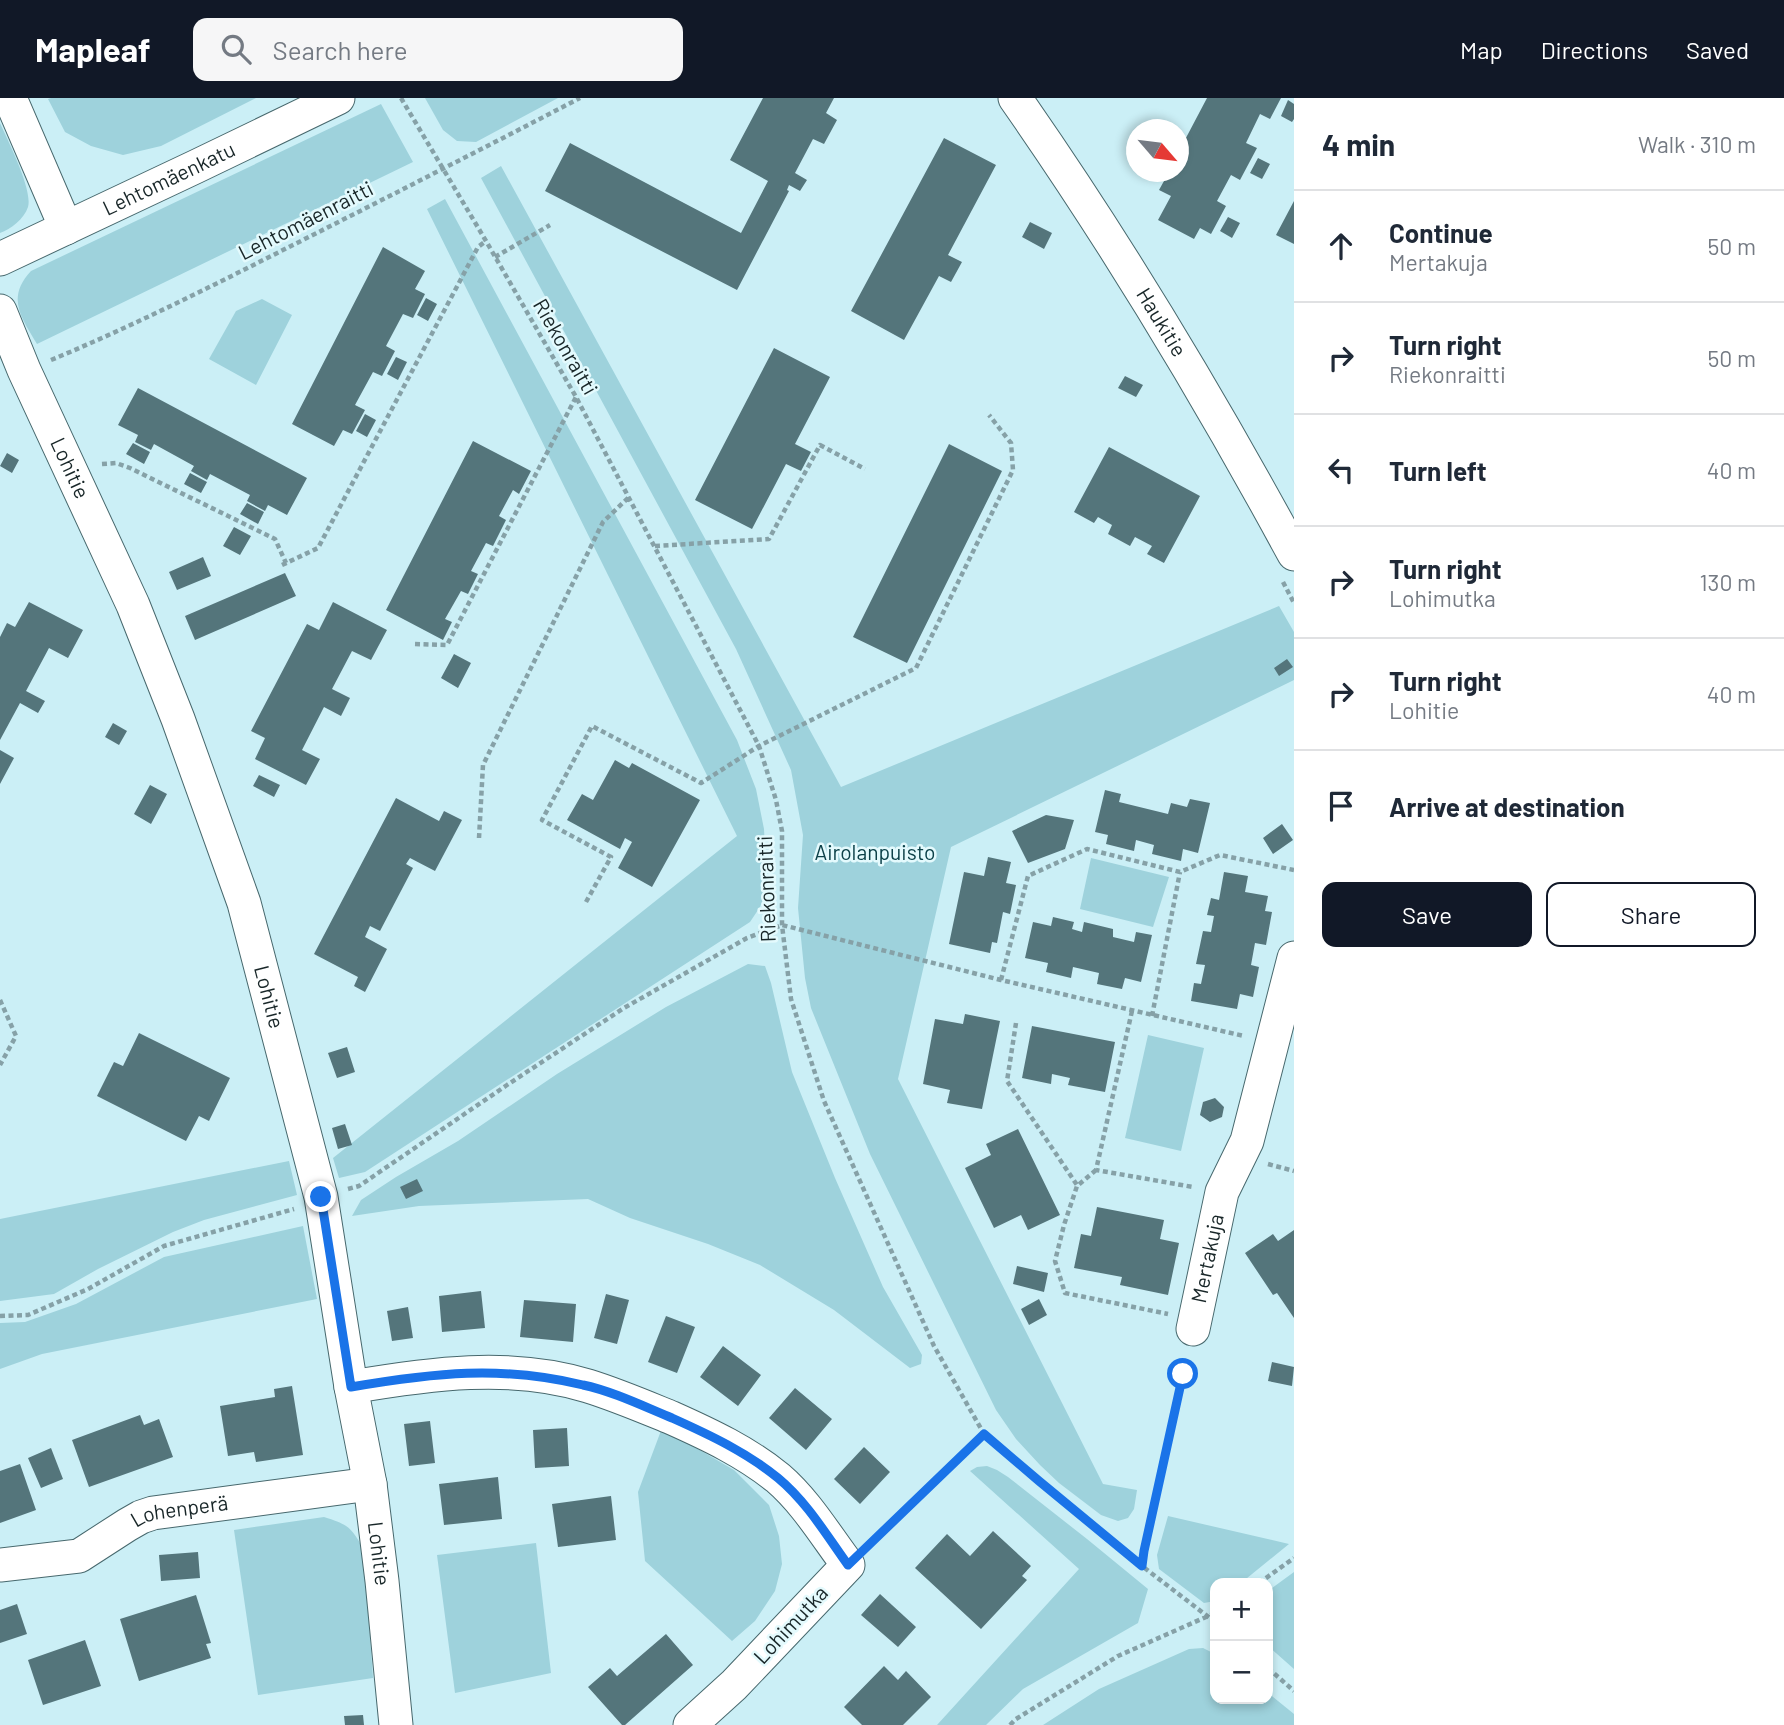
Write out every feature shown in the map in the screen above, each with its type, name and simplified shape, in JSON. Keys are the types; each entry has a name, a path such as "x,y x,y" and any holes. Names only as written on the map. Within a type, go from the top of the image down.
{"street":[{"path":"10,98 66,228"},
{"name":"Lehtomäenkatu","path":"0,259 338,98"},
{"name":"Haukitie","path":"1015,98 1119,254 1239,454 1294,554"},
{"name":"Lohitie","path":"0,311 24,370 140,623 178,719 244,903 321,1197 351,1387 370,1484 396,1725"},
{"name":"Mertakuja","path":"1194,1324 1222,1192 1247,1141 1294,958"},
{"path":"351,1387 404,1378 505,1372 586,1385 714,1436 747,1456 779,1479 805,1506 848,1565"},
{"name":"Lohenperä","path":"0,1565 79,1556 127,1525 153,1513 370,1484"},
{"name":"Lohimutka","path":"690,1725 734,1685 848,1565"}],"path":[{"name":"Riekonraitti","path":"401,98 576,397 759,746 782,831 782,925 791,999 824,1101 934,1346 984,1434 1142,1566 1209,1617"},
{"name":"Lehtomäenraitti","path":"43,363 88,345 232,275 580,98"},
{"path":"495,257 550,225"},
{"path":"72,475 102,464 116,463 130,468 275,539 284,564 318,548 478,247 486,241"},
{"path":"415,644 447,645 576,397"},
{"path":"586,902 611,857 542,820 592,726 701,783 759,746 916,668 1013,470 1011,443 989,415"},
{"path":"655,546 769,538 820,445 865,469"},
{"path":"480,838 483,765 603,522 629,497"},
{"path":"1001,980 1028,876 1087,849 1180,873 1220,855 1294,870"},
{"path":"1153,1016 1180,873"},
{"path":"0,1316 28,1315 88,1289 164,1246 306,1205 321,1197 359,1186 624,1008 747,938 782,925 1001,980 1272,1043"},
{"path":"0,1000 16,1036 0,1065"},
{"path":"1132,1011 1096,1170 1077,1186 1055,1261 1065,1293 1194,1324"},
{"path":"1016,1023 1007,1081 1077,1186"},
{"path":"1096,1170 1222,1192"},
{"name":"Mertakuja","path":"1142,1566 1194,1324"},
{"path":"848,1565 984,1434"},
{"path":"1266,1578 1294,1558"},
{"path":"1010,1725 1118,1656 1209,1617"},
{"path":"1273,1672 1294,1691"}],"green space":[{"path":"256,98 161,146 123,155 91,146 65,132 48,99"},
{"path":"425,98 558,98 476,142 457,141 443,130"},
{"path":"381,104 413,162 37,344 21,316 18,299 23,281 31,271"},
{"path":"0,123 19,165 29,199 28,207 20,219 0,233"},
{"name":"Airolanpuisto","path":"501,166 841,787 1279,606 1294,632 1294,680 951,847 898,1079 1103,1484 1137,1490 1134,1509 1128,1518 1118,1521 1101,1515 1059,1483 1016,1439 996,1410 870,1154 811,1008 798,908 803,835 791,770 736,649 481,178"},
{"name":"Airolanpuisto","path":"445,199 737,740 756,789 764,829 767,890 750,922 365,1172 339,1178 333,1158 737,836 427,209"},
{"path":"262,299 292,315 256,385 209,359 236,311"},
{"path":"1091,858 1169,877 1153,927 1080,909"},
{"path":"748,964 765,966 792,1072 883,1287 922,1355 921,1364 910,1368 834,1310 760,1265 630,1218 588,1199 419,1206 352,1216 361,1200 458,1141 557,1074 666,1007"},
{"path":"1148,1035 1204,1048 1181,1151 1125,1138"},
{"path":"289,1161 297,1195 204,1220 173,1232 54,1294 0,1301 0,1219"},
{"path":"303,1226 317,1299 42,1354 0,1369 0,1323 25,1322 76,1304 164,1257"},
{"path":"662,1428 734,1470 769,1505 779,1536 782,1564 775,1591 755,1621 732,1641 645,1561 638,1492"},
{"path":"987,1466 1008,1477 1148,1589 1138,1623 1023,1689 986,1725 937,1725 1079,1569 970,1471"},
{"path":"1168,1516 1289,1544 1247,1578 1210,1578 1210,1602 1204,1603 1159,1569 1157,1555"},
{"path":"324,1517 348,1528 364,1550 373,1678 258,1695 234,1530"},
{"path":"536,1543 551,1673 455,1693 437,1555"},
{"path":"1294,1572 1294,1669 1273,1650 1273,1587"},
{"path":"1203,1648 1210,1652 1210,1704 1273,1704 1273,1697 1294,1714 1294,1725 1043,1725 1099,1689 1189,1649"}],"building":[{"path":"763,98 834,98 826,113 837,120 824,144 813,139 795,173 807,180 800,191 789,185 789,191 737,290 545,191 570,143 741,233 768,181 730,160"},
{"path":"1207,98 1281,98 1270,119 1260,114 1246,143 1257,148 1240,180 1231,175 1217,201 1226,206 1211,234 1200,228 1194,239 1158,220 1171,196 1159,190 1163,182 1189,182 1189,132"},
{"path":"1288,100 1294,104 1292,122 1281,116"},
{"path":"944,138 996,165 948,255 962,262 951,282 939,276 904,340 851,311"},
{"path":"1258,158 1270,164 1262,179 1250,173"},
{"path":"1294,201 1294,244 1276,235"},
{"path":"1228,217 1240,223 1232,238 1220,231"},
{"path":"1030,222 1052,233 1044,249 1022,237"},
{"path":"383,247 425,271 415,289 425,294 413,318 403,314 386,346 395,351 382,376 373,372 355,405 365,410 352,434 343,430 334,446 292,424"},
{"path":"426,298 437,304 428,321 417,315"},
{"path":"774,348 830,377 795,444 811,452 801,471 786,464 752,529 695,500"},
{"path":"396,357 407,362 398,380 387,374"},
{"path":"1125,376 1143,385 1136,397 1118,388"},
{"path":"138,388 307,478 287,515 268,505 265,511 247,501 250,495 210,474 207,480 191,471 194,466 154,444 151,450 135,442 138,435 118,425"},
{"path":"365,414 376,420 367,437 356,431"},
{"path":"473,441 531,471 519,494 513,490 499,516 506,520 493,546 486,543 471,571 478,574 468,594 461,591 445,619 452,622 443,640 386,610"},
{"path":"133,443 150,452 144,464 126,454"},
{"path":"949,444 1002,471 907,663 853,637"},
{"path":"1109,447 1200,496 1164,563 1147,554 1152,546 1135,537 1130,546 1108,534 1112,525 1098,517 1094,523 1074,512"},
{"path":"7,453 19,460 12,473 0,466"},
{"path":"190,473 207,482 201,493 184,484"},
{"path":"247,503 264,512 258,524 240,514"},
{"path":"234,527 251,536 240,555 223,546"},
{"path":"203,557 211,576 177,590 169,572"},
{"path":"285,573 296,596 195,640 185,616"},
{"path":"29,602 83,630 68,658 49,648 26,691 45,701 38,713 20,703 0,740 0,637 7,623 15,627"},
{"path":"333,602 387,630 371,660 352,651 332,689 350,698 341,716 324,707 302,750 320,759 306,785 255,759 265,738 251,731 307,624 319,630"},
{"path":"454,654 471,663 458,688 441,678"},
{"path":"1287,659 1293,667 1279,676 1274,668"},
{"path":"113,723 127,731 119,745 105,737"},
{"path":"0,750 14,758 0,784"},
{"path":"615,760 629,768 632,763 700,800 652,887 618,868 632,842 625,838 620,849 567,820 582,794 593,800"},
{"path":"259,775 280,785 274,797 253,786"},
{"path":"150,785 167,794 151,824 134,814"},
{"path":"1105,790 1121,794 1119,802 1168,814 1171,803 1187,807 1190,799 1210,803 1198,853 1183,849 1181,861 1152,854 1154,845 1136,840 1134,851 1106,844 1108,835 1095,832"},
{"path":"396,798 439,821 444,811 462,820 435,871 410,858 406,864 413,868 380,931 370,926 365,937 387,949 365,992 354,986 358,977 314,954"},
{"path":"1046,815 1074,820 1065,849 1028,863 1012,831"},
{"path":"1282,824 1293,840 1273,854 1263,838"},
{"path":"988,857 1011,862 1006,883 1016,885 1010,914 1003,912 997,943 992,942 990,953 949,944 964,872 984,876"},
{"path":"1224,872 1248,876 1245,892 1268,896 1265,911 1272,912 1266,945 1255,943 1251,965 1259,967 1253,997 1240,994 1237,1009 1191,1001 1194,983 1201,984 1205,965 1196,964 1203,931 1211,932 1214,916 1207,915 1211,898 1219,900"},
{"path":"1053,917 1074,922 1072,929 1082,932 1084,922 1113,929 1113,937 1134,942 1136,932 1152,935 1141,982 1125,978 1122,989 1097,984 1099,973 1073,967 1071,978 1046,972 1048,963 1025,958 1033,922 1051,926"},
{"path":"965,1014 1000,1021 982,1109 947,1103 950,1090 923,1084 935,1019 963,1024"},
{"path":"1032,1026 1115,1042 1105,1092 1068,1085 1070,1078 1052,1074 1051,1084 1022,1078"},
{"path":"139,1033 230,1078 209,1121 199,1116 186,1141 97,1096 114,1062 123,1066"},
{"path":"347,1047 355,1072 337,1078 328,1053"},
{"path":"1215,1098 1224,1107 1222,1117 1210,1122 1200,1115 1203,1102"},
{"path":"345,1124 352,1145 338,1149 332,1128"},
{"path":"1018,1129 1060,1215 1028,1230 1021,1215 994,1228 965,1168 991,1155 986,1144"},
{"path":"417,1179 423,1191 406,1199 400,1187"},
{"path":"1097,1207 1164,1220 1160,1239 1179,1243 1168,1295 1120,1285 1122,1277 1074,1268 1081,1234 1091,1236"},
{"path":"1294,1230 1294,1318 1277,1293 1273,1295 1245,1253 1273,1234 1278,1241"},
{"path":"1017,1266 1048,1273 1044,1292 1013,1284"},
{"path":"481,1291 485,1328 442,1332 439,1296"},
{"path":"606,1294 629,1300 617,1344 594,1338"},
{"path":"1039,1299 1047,1315 1029,1325 1021,1309"},
{"path":"524,1300 576,1304 573,1342 520,1337"},
{"path":"408,1307 413,1338 392,1341 387,1311"},
{"path":"666,1316 695,1327 677,1373 648,1362"},
{"path":"723,1346 761,1375 738,1406 700,1377"},
{"path":"1272,1362 1294,1367 1292,1386 1268,1381"},
{"path":"292,1386 303,1455 256,1462 254,1452 228,1456 220,1406 275,1397 274,1389"},
{"path":"795,1388 832,1419 806,1450 769,1418"},
{"path":"140,1415 144,1425 159,1419 173,1457 89,1487 72,1440"},
{"path":"430,1421 435,1463 409,1466 404,1424"},
{"path":"567,1428 569,1466 535,1468 533,1430"},
{"path":"864,1447 890,1472 860,1504 834,1479"},
{"path":"51,1448 63,1479 41,1488 28,1458"},
{"path":"20,1464 36,1510 0,1523 0,1471"},
{"path":"498,1477 502,1519 444,1525 439,1484"},
{"path":"611,1496 616,1540 558,1547 552,1504"},
{"path":"993,1531 1031,1566 1022,1576 1027,1580 981,1629 915,1568 947,1534 970,1556"},
{"path":"198,1552 200,1578 161,1581 159,1555"},
{"path":"880,1594 916,1627 898,1647 861,1615"},
{"path":"196,1595 211,1643 206,1644 211,1658 139,1681 120,1619"},
{"path":"17,1604 27,1634 0,1643 0,1610"},
{"path":"666,1634 693,1665 622,1725 588,1687 610,1668 617,1676"},
{"path":"85,1640 101,1686 43,1705 28,1660"},
{"path":"884,1666 898,1680 906,1671 931,1697 903,1725 862,1725 844,1707"},
{"path":"363,1715 364,1725 345,1725 344,1716"}],"route":[{"path":"321,1197 351,1387 404,1378 505,1372 586,1385 714,1436 747,1456 779,1479 805,1506 848,1565 984,1434 1142,1566 1183,1374"}]}
